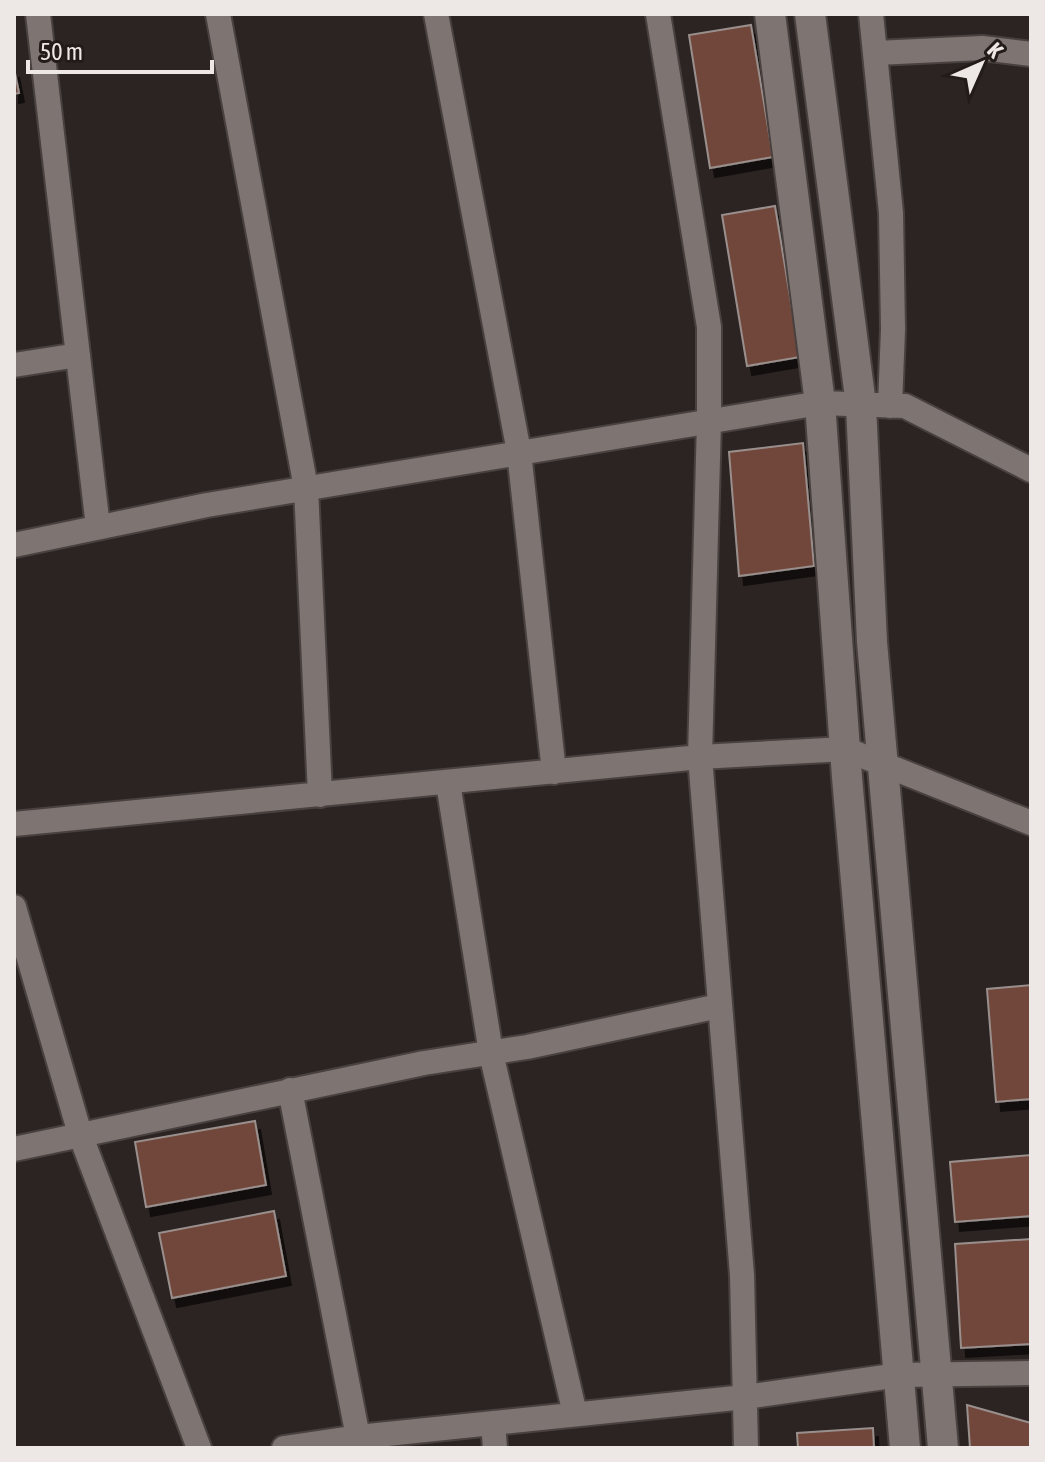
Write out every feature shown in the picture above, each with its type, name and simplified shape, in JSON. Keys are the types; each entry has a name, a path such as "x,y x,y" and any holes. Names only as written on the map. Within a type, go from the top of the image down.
{"street":[{"path":"38,14 98,527"},
{"path":"218,14 306,488 320,795"},
{"path":"436,14 519,452 554,772"},
{"path":"658,14 709,327 700,757 742,1275 746,1448"},
{"path":"770,14 820,403 845,749 905,1448"},
{"path":"810,14 876,405 872,642 943,1448"},
{"path":"871,14 891,213 893,329 876,405"},
{"path":"876,53 982,48 1031,54"},
{"path":"14,365 78,355"},
{"path":"14,545 306,488 820,403 905,406 1031,470"},
{"path":"14,824 700,757 845,749 1031,823"},
{"path":"448,783 491,1053 575,1414"},
{"path":"14,907 80,1134 199,1448"},
{"path":"14,1149 290,1090 424,1063 527,1047 719,1006"},
{"path":"290,1090 358,1437"},
{"path":"284,1448 358,1437 745,1397 899,1375 1031,1373"},
{"path":"493,1423 495,1448"}],"building":[{"path":"751,25 773,157 710,168 689,35"},
{"path":"14,68 19,93 14,94"},
{"path":"775,206 800,357 747,366 722,215"},
{"path":"803,443 814,566 739,576 729,452"},
{"path":"1031,985 1031,1099 996,1102 987,989"},
{"path":"255,1121 266,1185 146,1207 135,1142"},
{"path":"1031,1155 1031,1216 955,1222 950,1162"},
{"path":"274,1211 286,1276 172,1298 159,1233"},
{"path":"1031,1239 1031,1344 961,1348 955,1244"},
{"path":"967,1405 1031,1423 1031,1448 970,1448"},
{"path":"873,1428 874,1448 798,1448 797,1433"}]}
